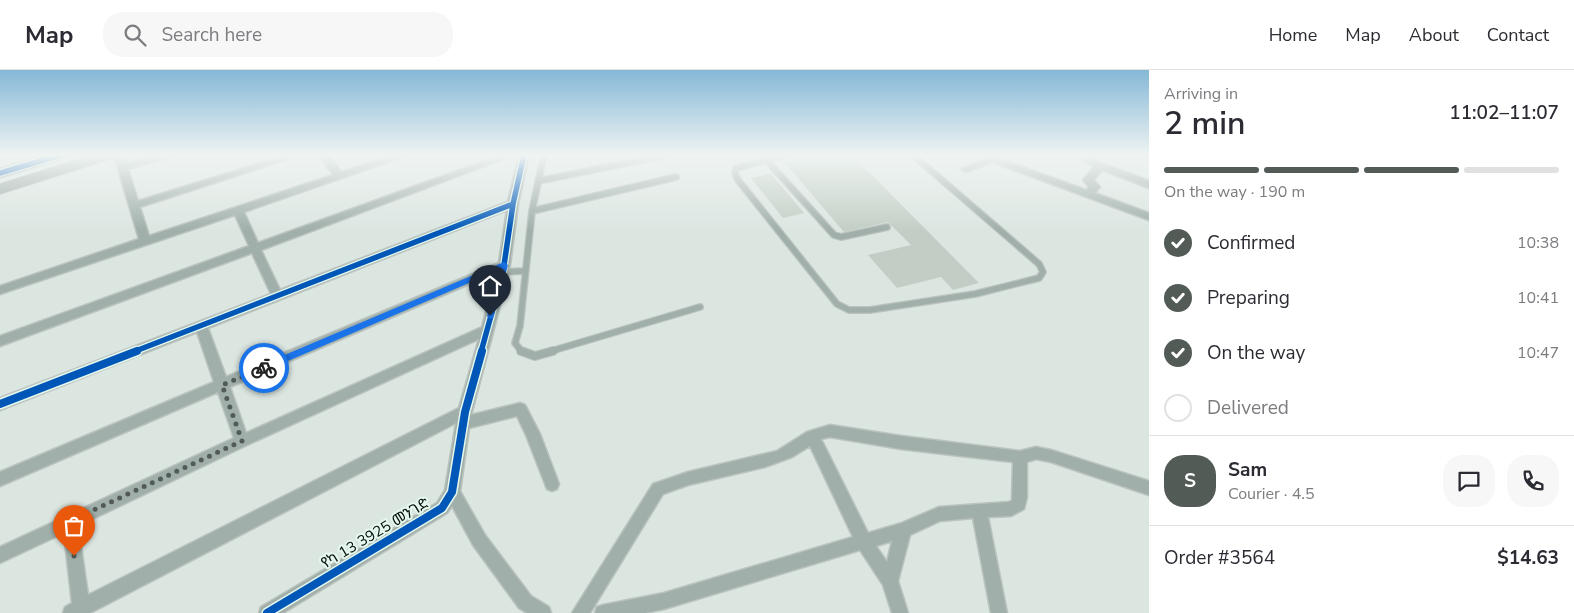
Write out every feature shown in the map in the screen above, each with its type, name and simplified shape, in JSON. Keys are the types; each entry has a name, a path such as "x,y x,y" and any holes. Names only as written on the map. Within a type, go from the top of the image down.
{"main road":[{"path":"0,189 28,180"}],"street":[{"path":"127,180 145,241"},
{"path":"135,205 214,180"},
{"path":"0,290 329,180"},
{"path":"0,341 441,180"},
{"name":"የካ 13 3925 መንገድ","path":"267,613 442,508 452,492 464,418 504,268 518,180"},
{"path":"1051,180 1149,217"},
{"path":"1088,180 1095,187 1088,194"},
{"path":"1137,180 1149,185"},
{"path":"0,404 513,204"},
{"path":"238,210 277,295"},
{"path":"0,479 504,268"},
{"path":"201,326 242,441"},
{"path":"0,555 242,441 486,330"},
{"path":"70,521 78,611 464,418 520,409 533,434 552,484"},
{"path":"580,613 658,489 684,479 760,464 791,452 821,431 920,446 1020,456 1036,453 1149,488"},
{"path":"812,436 864,542 890,581 900,613"},
{"path":"603,613 664,601 903,530 939,514 1011,509 1019,504 1020,456"},
{"path":"452,492 479,540 526,602 543,613"},
{"path":"979,510 999,613"},
{"path":"890,581 903,530"}],"lane":[{"path":"541,180 538,181 532,211 520,326 515,343 523,353 535,356 700,307"},
{"path":"532,211 662,180"},
{"path":"738,180 837,304 849,310 870,310 975,294 1039,278 1043,272 1039,264 942,180"},
{"path":"785,180 834,235 841,237 887,227"},
{"path":"504,268 525,271"}],"building":[{"path":"753,180 776,180 804,213 783,218"},
{"path":"800,180 877,180 979,283 953,290 941,277 897,288 868,255 911,245 888,222 844,232"}],"tram line":[{"path":"0,184 12,180"}],"cycle path":[{"path":"267,613 442,508 452,492 465,412 503,272 518,180"},
{"path":"0,404 513,204"}],"way so far":[{"path":"74,556 70,521 242,441 222,385 264,368"}],"route":[{"path":"264,368 504,265 490,316"}]}
